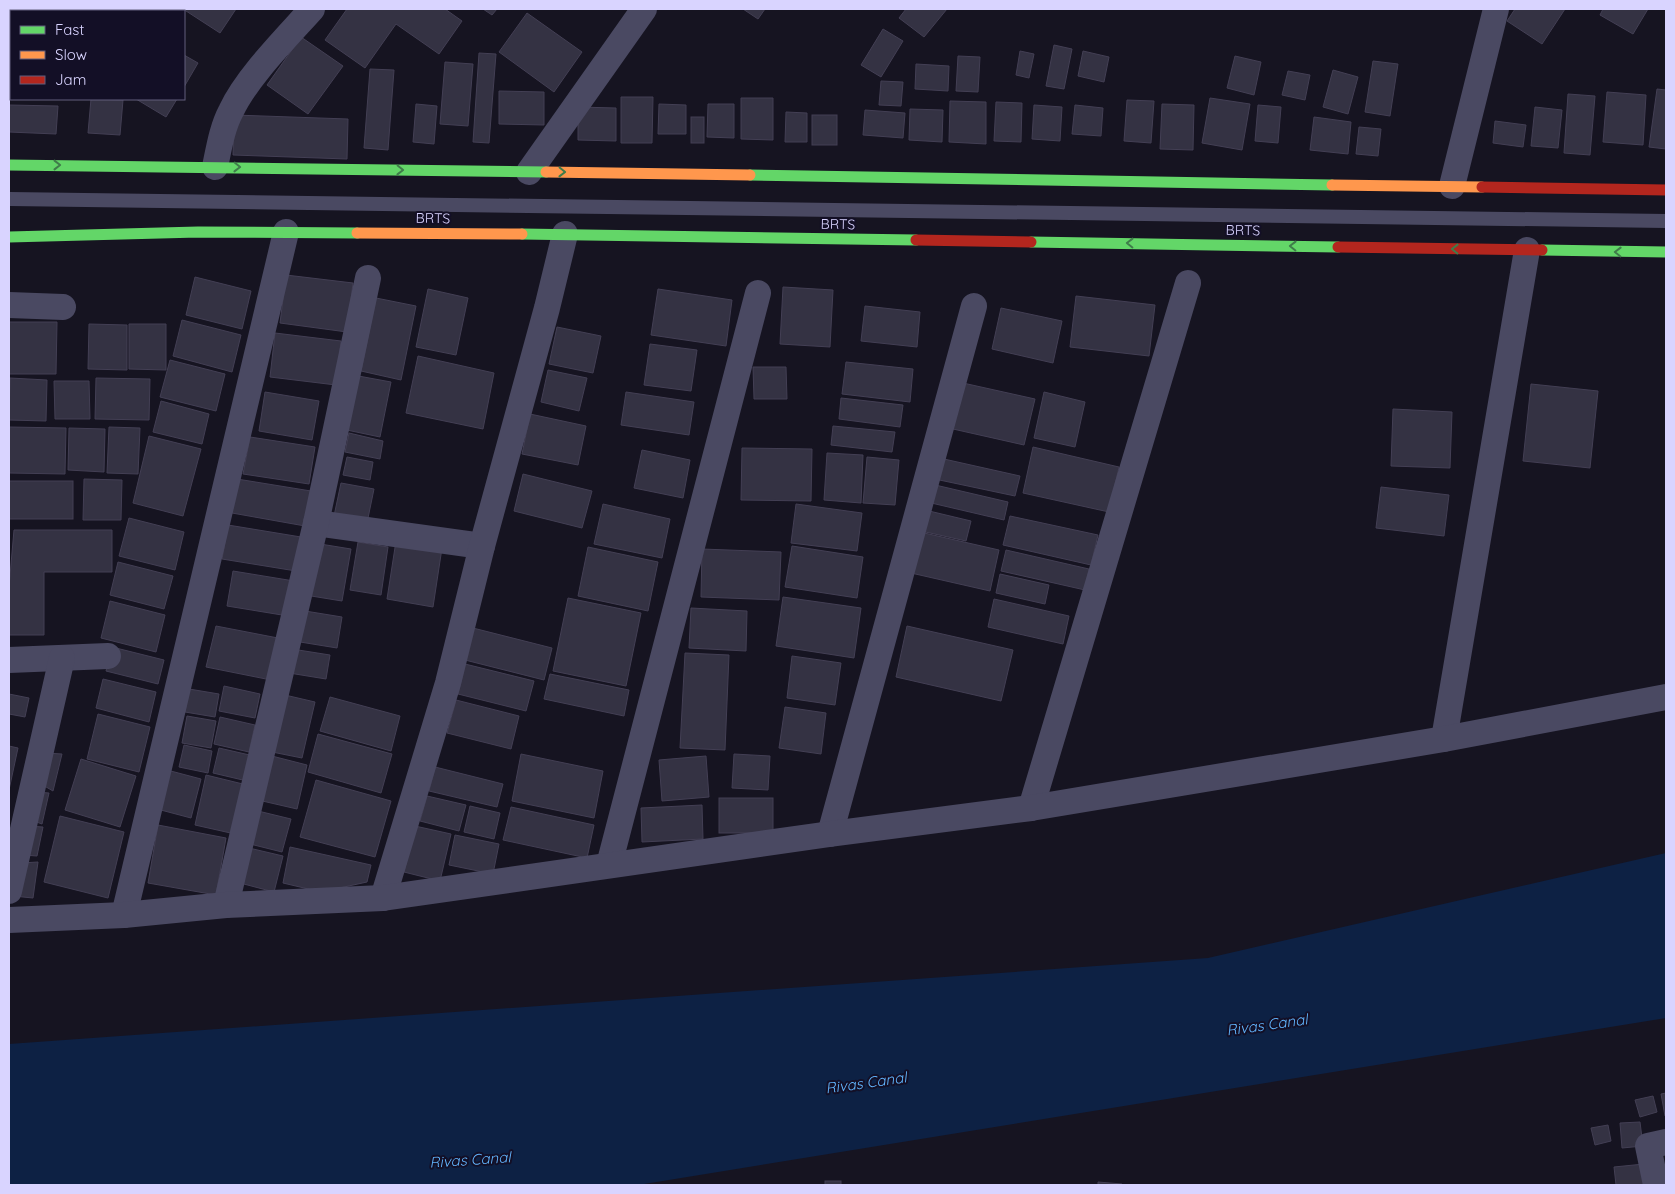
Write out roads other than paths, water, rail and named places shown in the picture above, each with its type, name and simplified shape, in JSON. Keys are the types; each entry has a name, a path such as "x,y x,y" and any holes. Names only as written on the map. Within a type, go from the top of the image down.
{"main road":[{"path":"9,165 1666,190"},
{"name":"BRTS","path":"9,237 198,232 565,234 1666,252"}],"street":[{"path":"215,167 221,138 231,111 251,79 312,9"},
{"path":"529,172 644,9"},
{"path":"1452,186 1496,9"},
{"path":"124,915 286,232"},
{"path":"383,898 448,683 482,546 565,234"},
{"path":"1444,739 1527,250"},
{"path":"226,905 316,523 368,278"},
{"path":"1031,808 1188,283"},
{"path":"609,866 758,293"},
{"path":"9,305 63,307"},
{"path":"830,834 974,306"},
{"path":"316,523 482,546"},
{"path":"9,660 108,656"},
{"path":"9,891 62,658"},
{"path":"9,920 124,915 226,905 383,898 830,834 1031,808 1444,739 1666,697"},
{"path":"1656,1185 1648,1146 1666,1142"}],"lane":[{"path":"9,199 1666,221"}],"water":[{"name":"Rivas Canal","path":"1666,853 1666,1018 638,1185 9,1185 9,1044 1208,958"}]}
